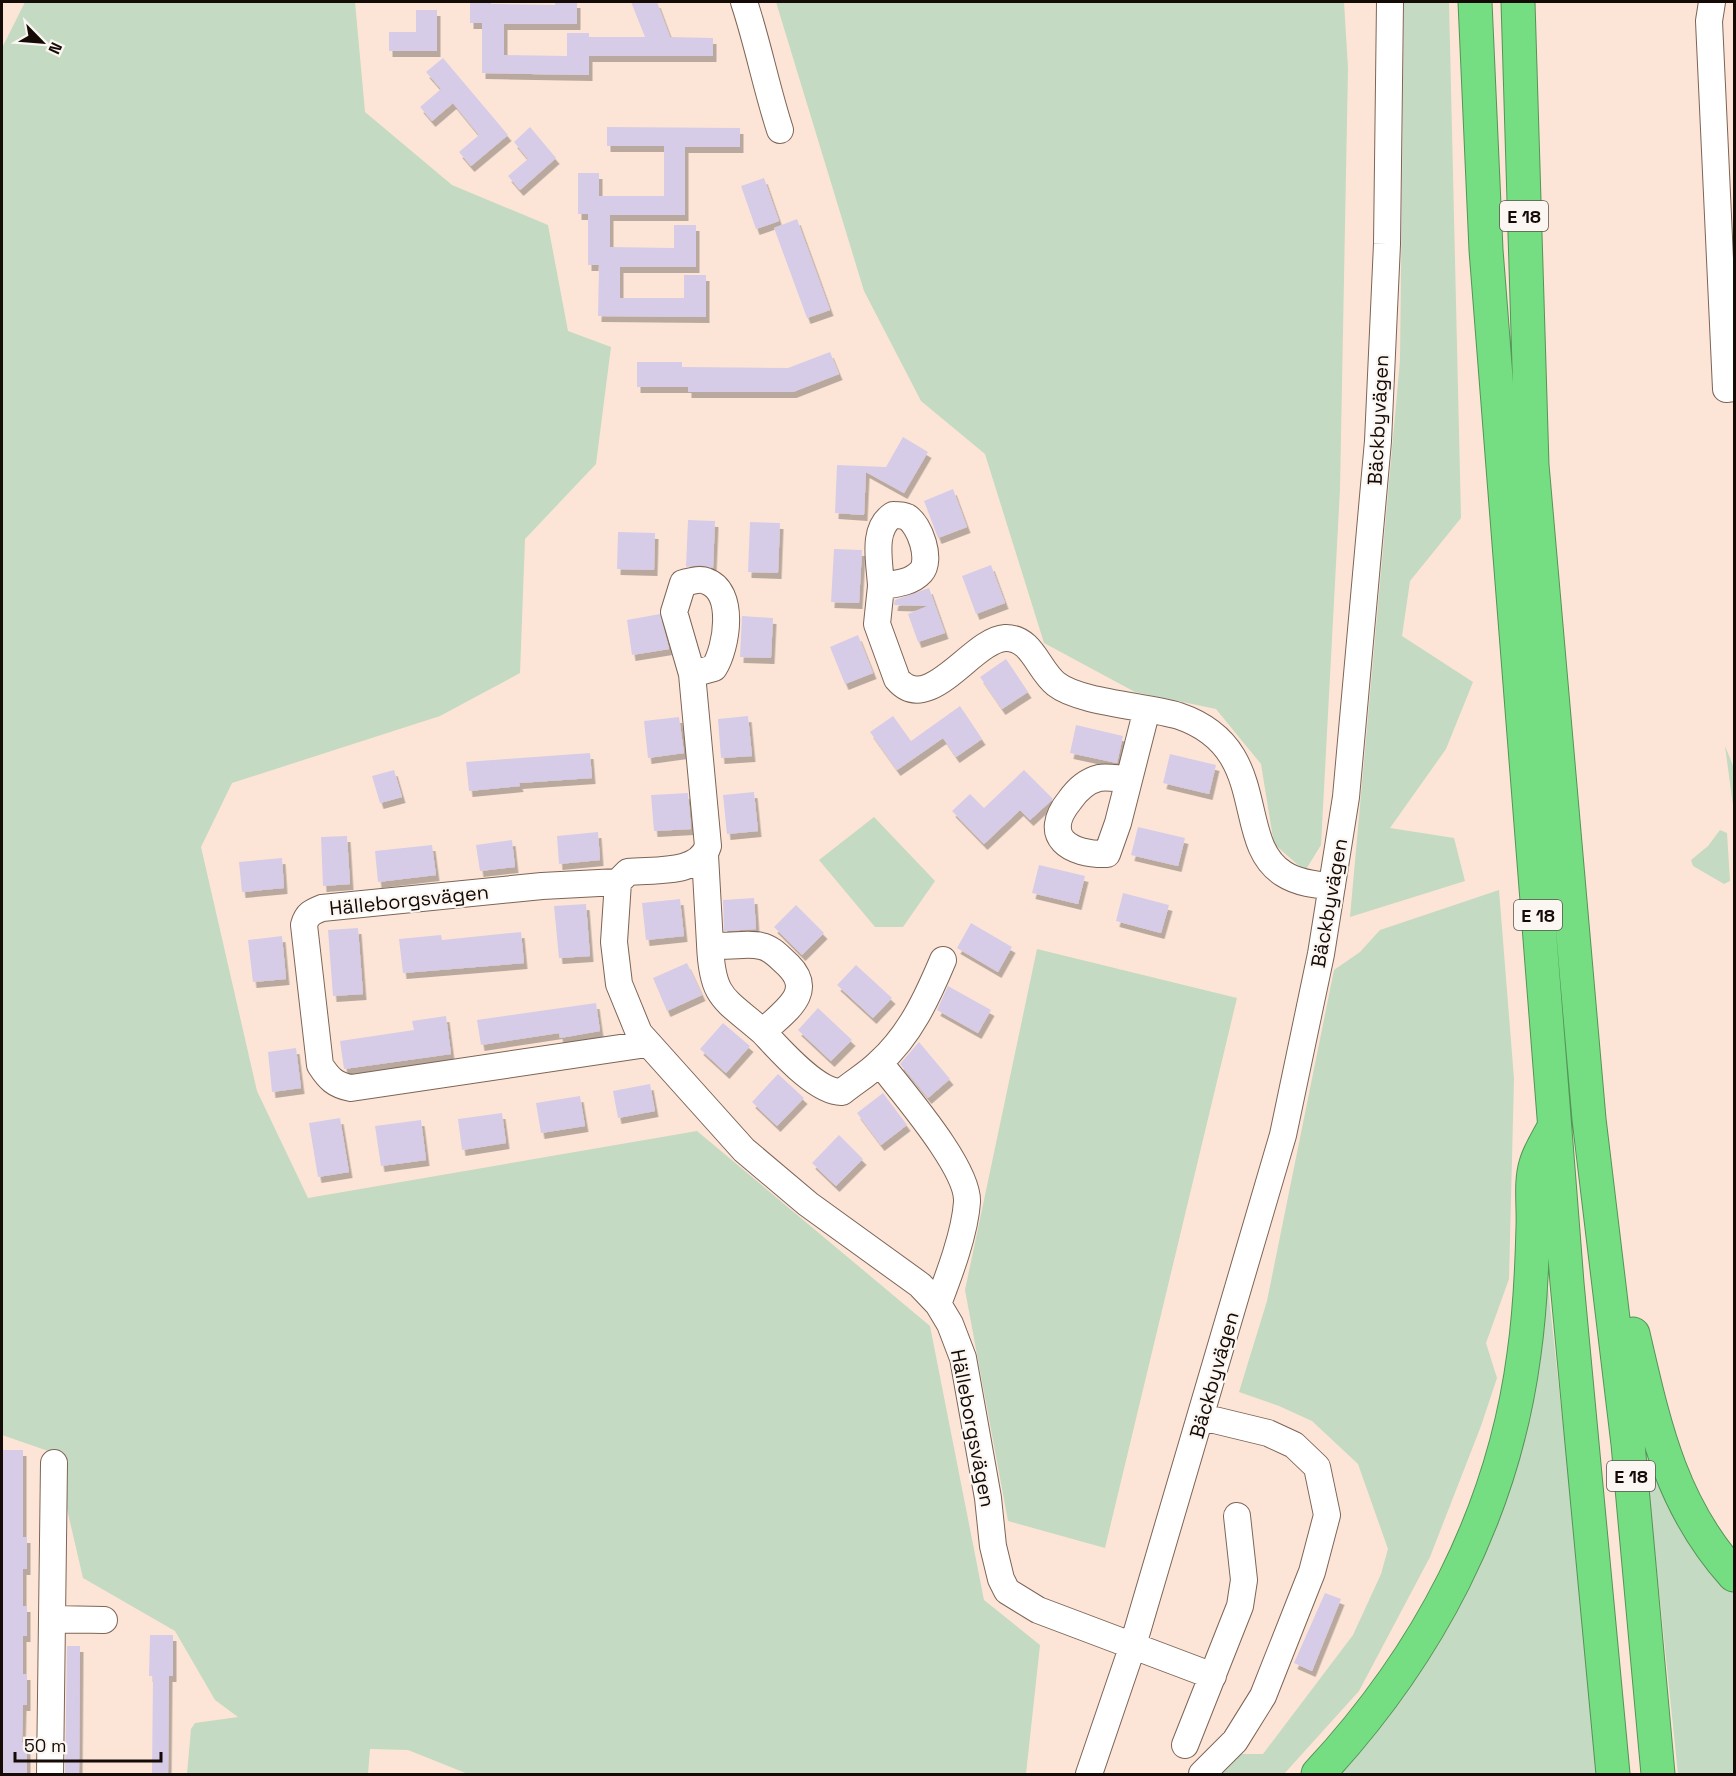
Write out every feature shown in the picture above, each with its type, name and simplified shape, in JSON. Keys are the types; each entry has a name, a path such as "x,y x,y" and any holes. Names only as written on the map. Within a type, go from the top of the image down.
{"highway":[{"name":"E 18","path":"1475,2 1486,250 1554,1126 1613,1774"},
{"name":"E 18","path":"1518,2 1532,465 1589,1119 1628,1444 1658,1774"},
{"path":"1318,1774 1351,1738 1423,1640 1470,1549 1483,1516 1502,1461 1524,1354 1533,1249 1535,1165 1554,1126"},
{"name":"E 18","path":"1606,1263 1631,1326 1654,1425 1675,1485 1704,1537 1734,1575"}],"street":[{"path":"744,2 756,37 767,93 780,130"},
{"name":"Bäckbyvägen","path":"1093,1774 1202,1417 1283,1135 1321,954 1346,797 1378,441 1387,244 1390,2"},
{"path":"1712,2 1709,21 1725,389 1734,388"},
{"path":"881,586 877,624 897,679 902,685 913,690 928,687 944,679 986,646 1003,638 1025,644 1048,677 1070,692 1190,720 1214,735 1227,749 1244,777 1265,854 1283,874 1307,884 1332,886"},
{"path":"692,674 708,846 705,855 711,973 717,989 819,1086 842,1092 880,1063 914,1020 943,960"},
{"path":"1127,779 1146,709"},
{"path":"618,882 628,872 691,866 705,855"},
{"name":"Hälleborgsvägen","path":"647,1044 351,1088 338,1086 328,1079 320,1065 304,925 310,913 322,908 542,886 618,882 614,942 619,984 639,1034 744,1150 808,1204 920,1285 938,1304 950,1324 963,1358 988,1498 993,1546 1001,1579 1007,1591 1038,1610 1213,1676"},
{"path":"710,944 724,948 764,946 785,963 799,980 800,990 795,1000 764,1032"},
{"path":"880,1063 942,1145 965,1190 967,1202 938,1304"},
{"path":"1202,1417 1268,1432 1294,1445 1317,1467 1327,1515 1312,1572 1263,1696 1235,1741 1202,1774"},
{"path":"50,1774 54,1463"},
{"path":"1185,1745 1240,1606 1244,1580 1237,1516"},
{"path":"52,1619 104,1620"}],"green space":[{"path":"25,2 355,2 365,112 452,185 548,225 568,331 611,347 596,464 525,539 520,673 440,716 232,783 201,847 257,1091 308,1198 697,1131 930,1326 984,1600 1040,1645 1026,1774 468,1774 408,1750 370,1749 368,1774 187,1774 191,1729 195,1723 238,1717 215,1700 175,1631 83,1578 54,1453 2,1435 2,48"},
{"path":"776,2 1344,2 1348,68 1340,489 1321,845 1305,871 1274,844 1261,764 1216,709 1135,692 1044,643 985,454 921,401 864,291"},
{"path":"1404,2 1449,2 1461,518 1410,581 1402,636 1473,682 1446,749 1390,828 1454,838 1465,881 1350,917 1400,360"},
{"path":"1725,746 1734,768 1734,813"},
{"path":"874,817 935,881 903,927 875,927 819,860"},
{"path":"1720,830 1727,833 1730,881 1724,884 1693,866 1691,860 1708,846"},
{"path":"1499,890 1514,1079 1509,1279 1486,1343 1497,1378 1481,1426 1430,1557 1359,1691 1284,1774 1217,1774 1238,1754 1263,1754 1353,1635 1381,1574 1388,1549 1358,1464 1312,1421 1239,1392 1267,1301 1334,970 1360,952 1380,930"},
{"path":"1037,949 1237,998 1105,1548 1008,1521 965,1290"},
{"path":"1546,1269 1601,1774 1335,1774 1443,1627"},
{"path":"1644,1447 1670,1503 1705,1562 1734,1593 1734,1774 1678,1774"}],"building":[{"path":"470,2 555,5 555,2 577,2 577,24 504,24 504,55 567,56 567,33 589,33 589,37 645,37 631,2 657,2 670,37 713,38 713,56 589,56 589,75 482,73 482,23 470,23"},
{"path":"416,10 437,10 437,51 389,51 389,32 416,32"},
{"path":"443,58 508,135 471,166 459,152 479,135 453,103 432,121 420,107 441,89 426,72"},
{"path":"530,127 556,158 520,190 508,176 528,159 514,142"},
{"path":"607,127 740,128 740,147 685,147 685,215 610,215 610,247 674,248 674,225 696,225 696,267 620,267 620,298 684,298 684,275 706,275 706,317 598,316 599,265 588,265 588,214 578,214 578,173 599,173 599,196 664,196 664,146 607,146"},
{"path":"764,178 779,221 756,229 741,186"},
{"path":"797,219 830,310 807,318 774,228"},
{"path":"830,352 839,374 793,392 688,392 688,387 637,387 637,362 682,362 682,367 788,368"},
{"path":"903,437 928,452 904,493 866,472 864,515 835,513 837,465 886,467"},
{"path":"953,489 967,527 938,538 924,501"},
{"path":"688,520 715,521 713,568 700,565 686,567"},
{"path":"750,522 780,523 778,573 748,572"},
{"path":"618,532 655,533 654,570 617,569"},
{"path":"834,549 862,550 859,603 831,602"},
{"path":"991,565 1005,603 976,614 962,576"},
{"path":"929,588 945,633 918,642 908,614 928,606 894,605 895,600"},
{"path":"660,614 669,649 632,655 627,620"},
{"path":"742,616 773,618 771,658 740,657"},
{"path":"858,635 873,673 845,684 830,647"},
{"path":"1006,659 1028,692 1002,709 980,677"},
{"path":"960,706 982,739 956,757 943,738 897,770 870,732 893,716 911,741"},
{"path":"748,716 752,756 721,758 718,719"},
{"path":"679,717 684,753 648,758 644,721"},
{"path":"1076,725 1123,736 1117,763 1070,753"},
{"path":"590,753 592,778 519,783 520,786 469,791 466,762"},
{"path":"1170,754 1216,765 1209,794 1163,783"},
{"path":"394,770 402,797 380,803 372,776"},
{"path":"1024,770 1053,799 1030,820 1020,810 984,844 952,811 970,794 984,808"},
{"path":"754,792 758,831 727,834 723,795"},
{"path":"688,793 691,829 654,831 651,795"},
{"path":"1138,827 1185,838 1178,866 1131,855"},
{"path":"598,832 600,860 559,864 557,836"},
{"path":"347,836 350,884 323,886 321,837"},
{"path":"512,840 515,867 480,871 476,845"},
{"path":"432,845 436,875 378,882 375,851"},
{"path":"282,858 284,888 242,892 239,862"},
{"path":"1039,865 1085,876 1078,904 1032,893"},
{"path":"1123,893 1169,905 1161,933 1116,921"},
{"path":"754,898 756,929 724,931 723,900"},
{"path":"680,899 684,936 646,940 642,903"},
{"path":"586,904 590,956 559,958 554,906"},
{"path":"796,905 824,933 802,955 774,927"},
{"path":"971,923 1012,947 998,972 957,948"},
{"path":"358,928 363,994 333,996 328,930"},
{"path":"521,932 524,963 403,973 399,939 441,935 442,940"},
{"path":"282,936 286,979 253,982 248,940"},
{"path":"687,963 702,995 667,1011 653,978"},
{"path":"856,965 892,998 873,1018 837,985"},
{"path":"948,986 991,1010 978,1033 937,1010"},
{"path":"596,1003 600,1031 560,1038 559,1033 481,1045 477,1020"},
{"path":"818,1008 852,1040 831,1061 798,1030"},
{"path":"446,1016 451,1054 344,1069 340,1041 414,1030 412,1021"},
{"path":"723,1023 750,1046 726,1073 700,1049"},
{"path":"919,1042 950,1079 928,1098 900,1064"},
{"path":"296,1048 301,1088 272,1092 268,1052"},
{"path":"778,1074 804,1098 777,1126 752,1102"},
{"path":"650,1084 655,1111 618,1118 613,1091"},
{"path":"883,1093 907,1125 881,1145 857,1113"},
{"path":"580,1096 585,1126 541,1133 536,1103"},
{"path":"502,1113 506,1143 462,1150 458,1119"},
{"path":"340,1118 349,1172 318,1177 309,1123"},
{"path":"421,1120 426,1160 381,1166 375,1126"},
{"path":"839,1135 863,1159 836,1186 812,1163"},
{"path":"2,1450 23,1450 23,1537 27,1537 27,1569 23,1569 23,1606 27,1606 27,1636 23,1636 23,1674 27,1674 27,1705 23,1705 22,1742 27,1742 27,1773 22,1774 2,1774"},
{"path":"1325,1593 1341,1599 1312,1671 1294,1663"},
{"path":"150,1635 173,1635 173,1676 169,1676 168,1774 152,1774 153,1676 149,1676"},
{"path":"67,1646 80,1646 79,1774 65,1774"}]}
